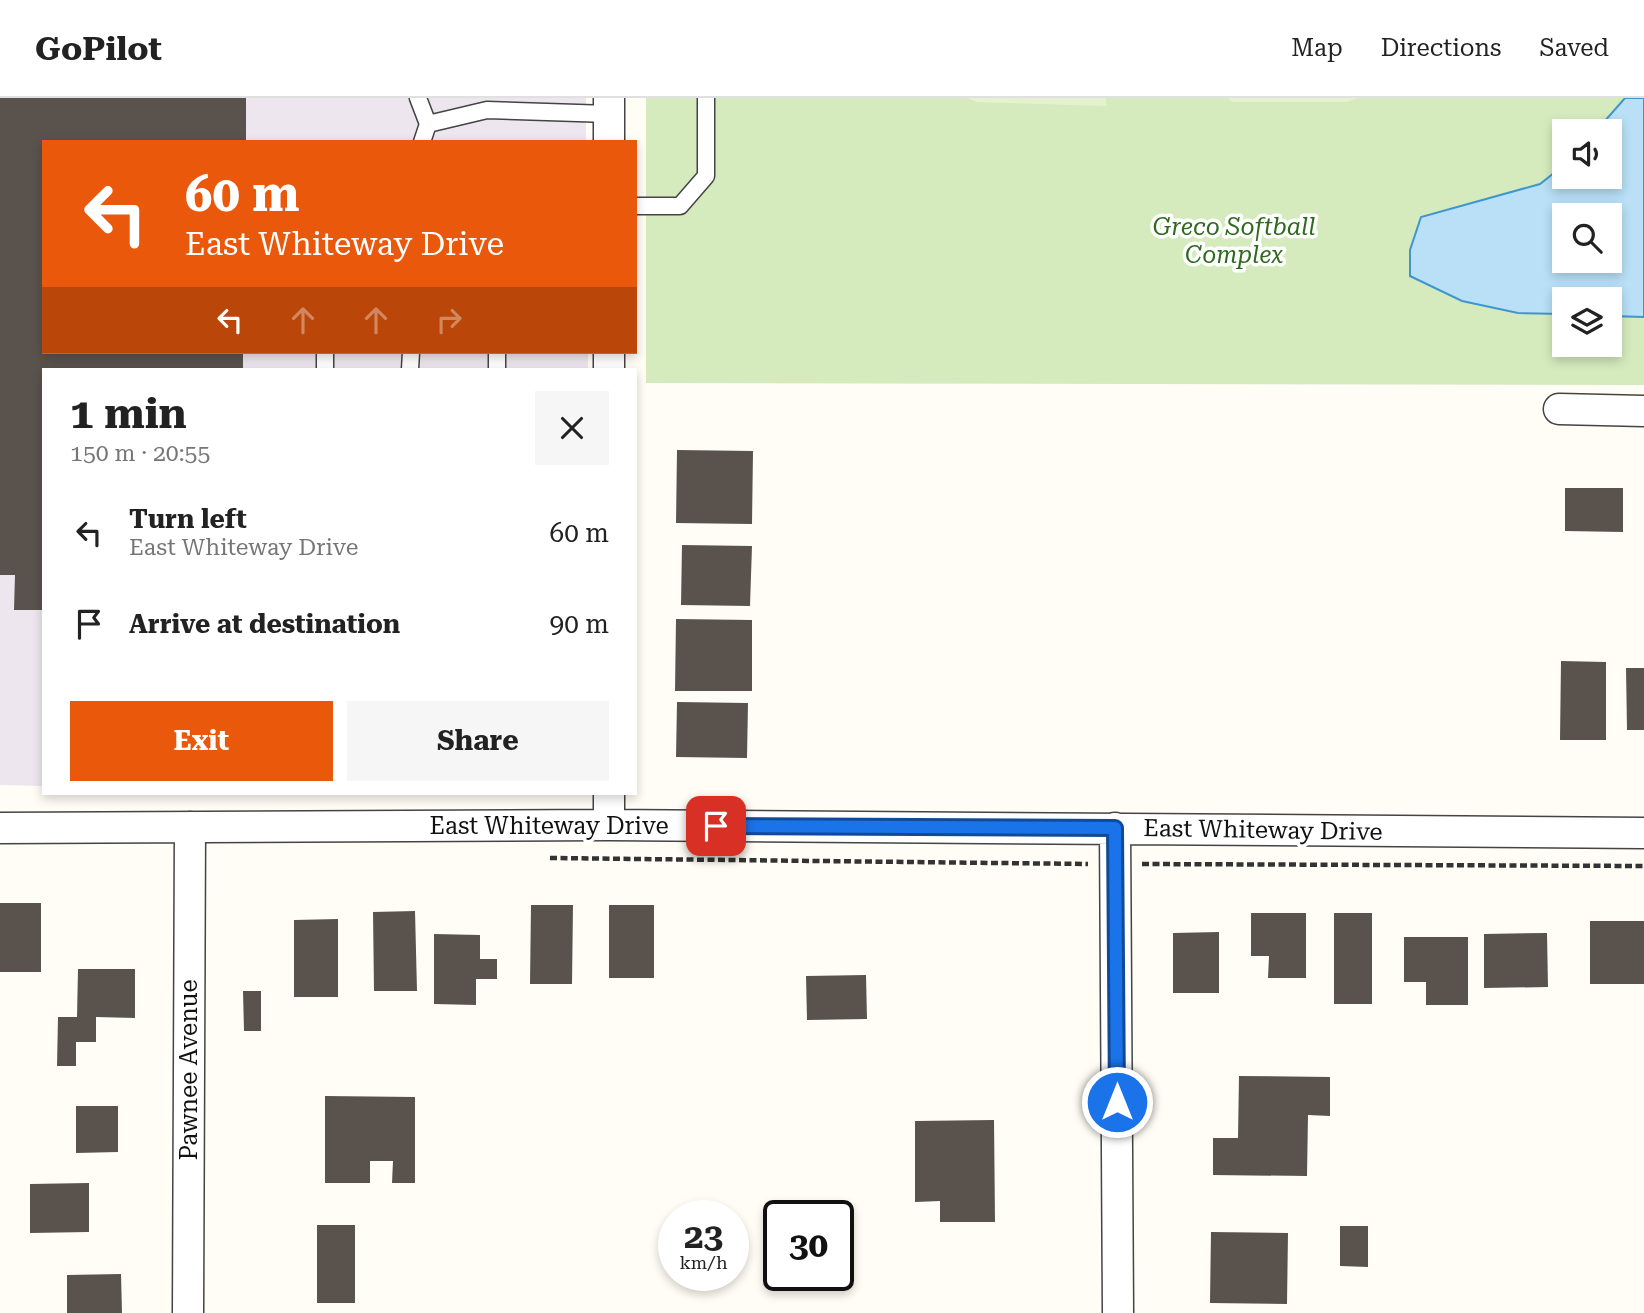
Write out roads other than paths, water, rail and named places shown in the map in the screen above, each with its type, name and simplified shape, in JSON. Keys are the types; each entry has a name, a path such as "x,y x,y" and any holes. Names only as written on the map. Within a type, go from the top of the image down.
{"street":[{"path":"1559,409 1644,411"},
{"path":"610,795 610,825"},
{"name":"East Whiteway Drive","path":"0,828 610,825 1644,833"},
{"name":"Pawnee Avenue","path":"188,1313 190,827"},
{"path":"1115,828 1118,1313"}],"lane":[{"path":"418,98 428,124 423,140"},
{"path":"637,206 680,206 706,176 706,98"},
{"path":"428,124 487,110 610,118"}],"water":[{"path":"1625,98 1644,98 1644,317 1622,316 1622,287 1552,287 1552,314 1518,313 1462,301 1410,276 1410,250 1421,217 1540,184 1552,174 1552,189 1622,189 1622,119 1607,119"}],"park label":[{"name":"Greco Softball Complex","path":"1234,241"}]}
